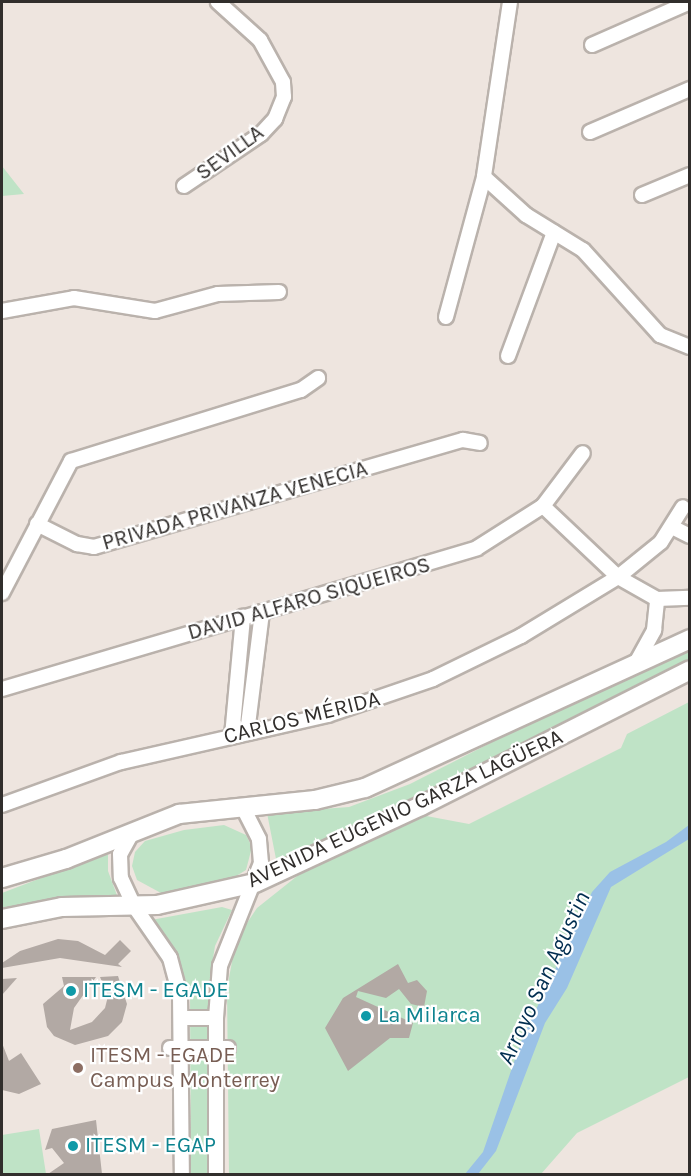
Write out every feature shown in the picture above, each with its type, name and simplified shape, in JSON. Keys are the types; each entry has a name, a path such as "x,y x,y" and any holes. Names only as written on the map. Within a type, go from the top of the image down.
{"main road":[{"name":"AVENIDA EUGENIO GARZA LAGÜERA","path":"4,877 179,814 323,799 365,788 690,639"},
{"name":"AVENIDA EUGENIO GARZA LAGÜERA","path":"2,919 62,907 134,906 187,900 255,883 421,806 690,670"}],"street":[{"name":"SEVILLA","path":"184,186 261,134 275,118 284,97 284,82 260,40 218,2"},
{"path":"446,317 484,177 510,2"},
{"path":"592,45 690,2"},
{"path":"590,132 690,89"},
{"path":"642,195 690,175"},
{"path":"484,177 526,215 583,250 660,335 690,347"},
{"path":"507,356 554,232"},
{"path":"2,311 74,298 155,311 218,294 279,292"},
{"path":"2,593 63,471 76,458 301,390 318,378"},
{"name":"PRIVADA PRIVANZA VENECIA","path":"37,524 77,544 94,547 463,440 480,443"},
{"name":"DAVID ALFARO SIQUEIROS","path":"2,689 458,556 502,535 543,506 583,453"},
{"path":"543,506 618,577 657,599 690,598"},
{"name":"CARLOS MÉRIDA","path":"2,805 121,762 362,706 433,679 520,636 618,577 650,552 672,527 683,507"},
{"path":"672,527 690,536"},
{"path":"636,663 654,630 657,599"},
{"path":"247,733 262,612"},
{"path":"232,736 243,617"},
{"path":"216,1174 222,1048 216,1018 223,952 255,883 262,850 242,806"},
{"path":"133,831 124,843 118,865 134,906 175,968 182,1018 176,1048 182,1174"},
{"path":"182,1018 216,1018"},
{"path":"176,1048 222,1048"}],"green space":[{"path":"2,166 24,194 2,196"},
{"path":"689,651 689,660 598,708 416,799 282,860 276,859 267,813 349,807 410,784 551,712"},
{"path":"689,702 689,1077 577,1133 541,1174 229,1174 227,989 233,956 243,929 257,908 301,873 421,815 469,824 621,748 627,734"},
{"path":"224,825 246,835 252,847 246,870 233,878 161,893 137,880 132,866 135,852 145,841 184,830"},
{"path":"104,854 108,855 108,871 118,898 2,913 2,893"},
{"path":"222,907 232,910 215,946 208,990 209,1174 191,1174 190,992 173,946 151,920"},
{"path":"39,1129 46,1174 2,1174 2,1135"}],"water":[{"path":"689,825 689,839 611,887 567,988 545,1023 496,1151 478,1174 465,1174 483,1152 522,1039 592,892 610,872 666,842"}],"building":[{"path":"58,939 78,941 105,955 120,940 131,951 118,964 122,967 60,958 2,968 2,963 20,951"},
{"name":"La Milarca","path":"398,964 408,983 417,980 427,991 424,1007 411,1004 399,989 386,998 358,991 356,997 413,1023 409,1038 390,1038 348,1071 325,1028 343,998"},
{"path":"118,976 127,1004 122,1022 108,1036 75,1045 54,1036 47,1027 43,1004 64,986 62,977 96,977 74,1008 70,1030 92,1022 105,1008 108,996 100,977"},
{"path":"17,978 2,995 2,979"},
{"path":"2,1043 9,1061 21,1053 41,1084 19,1094 2,1090"},
{"name":"ITESM - EGAP","path":"96,1120 102,1174 48,1174 64,1163 52,1148 45,1150 52,1129"}],"place":[{"name":"ITESM - EGADE","path":"71,991"},
{"name":"La Milarca","path":"366,1016"},
{"name":"ITESM - EGADE Campus Monterrey","path":"78,1068"},
{"name":"ITESM - EGAP","path":"73,1146"}],"water label":[{"name":"Arroyo San Agustin","path":"544,978"}]}
